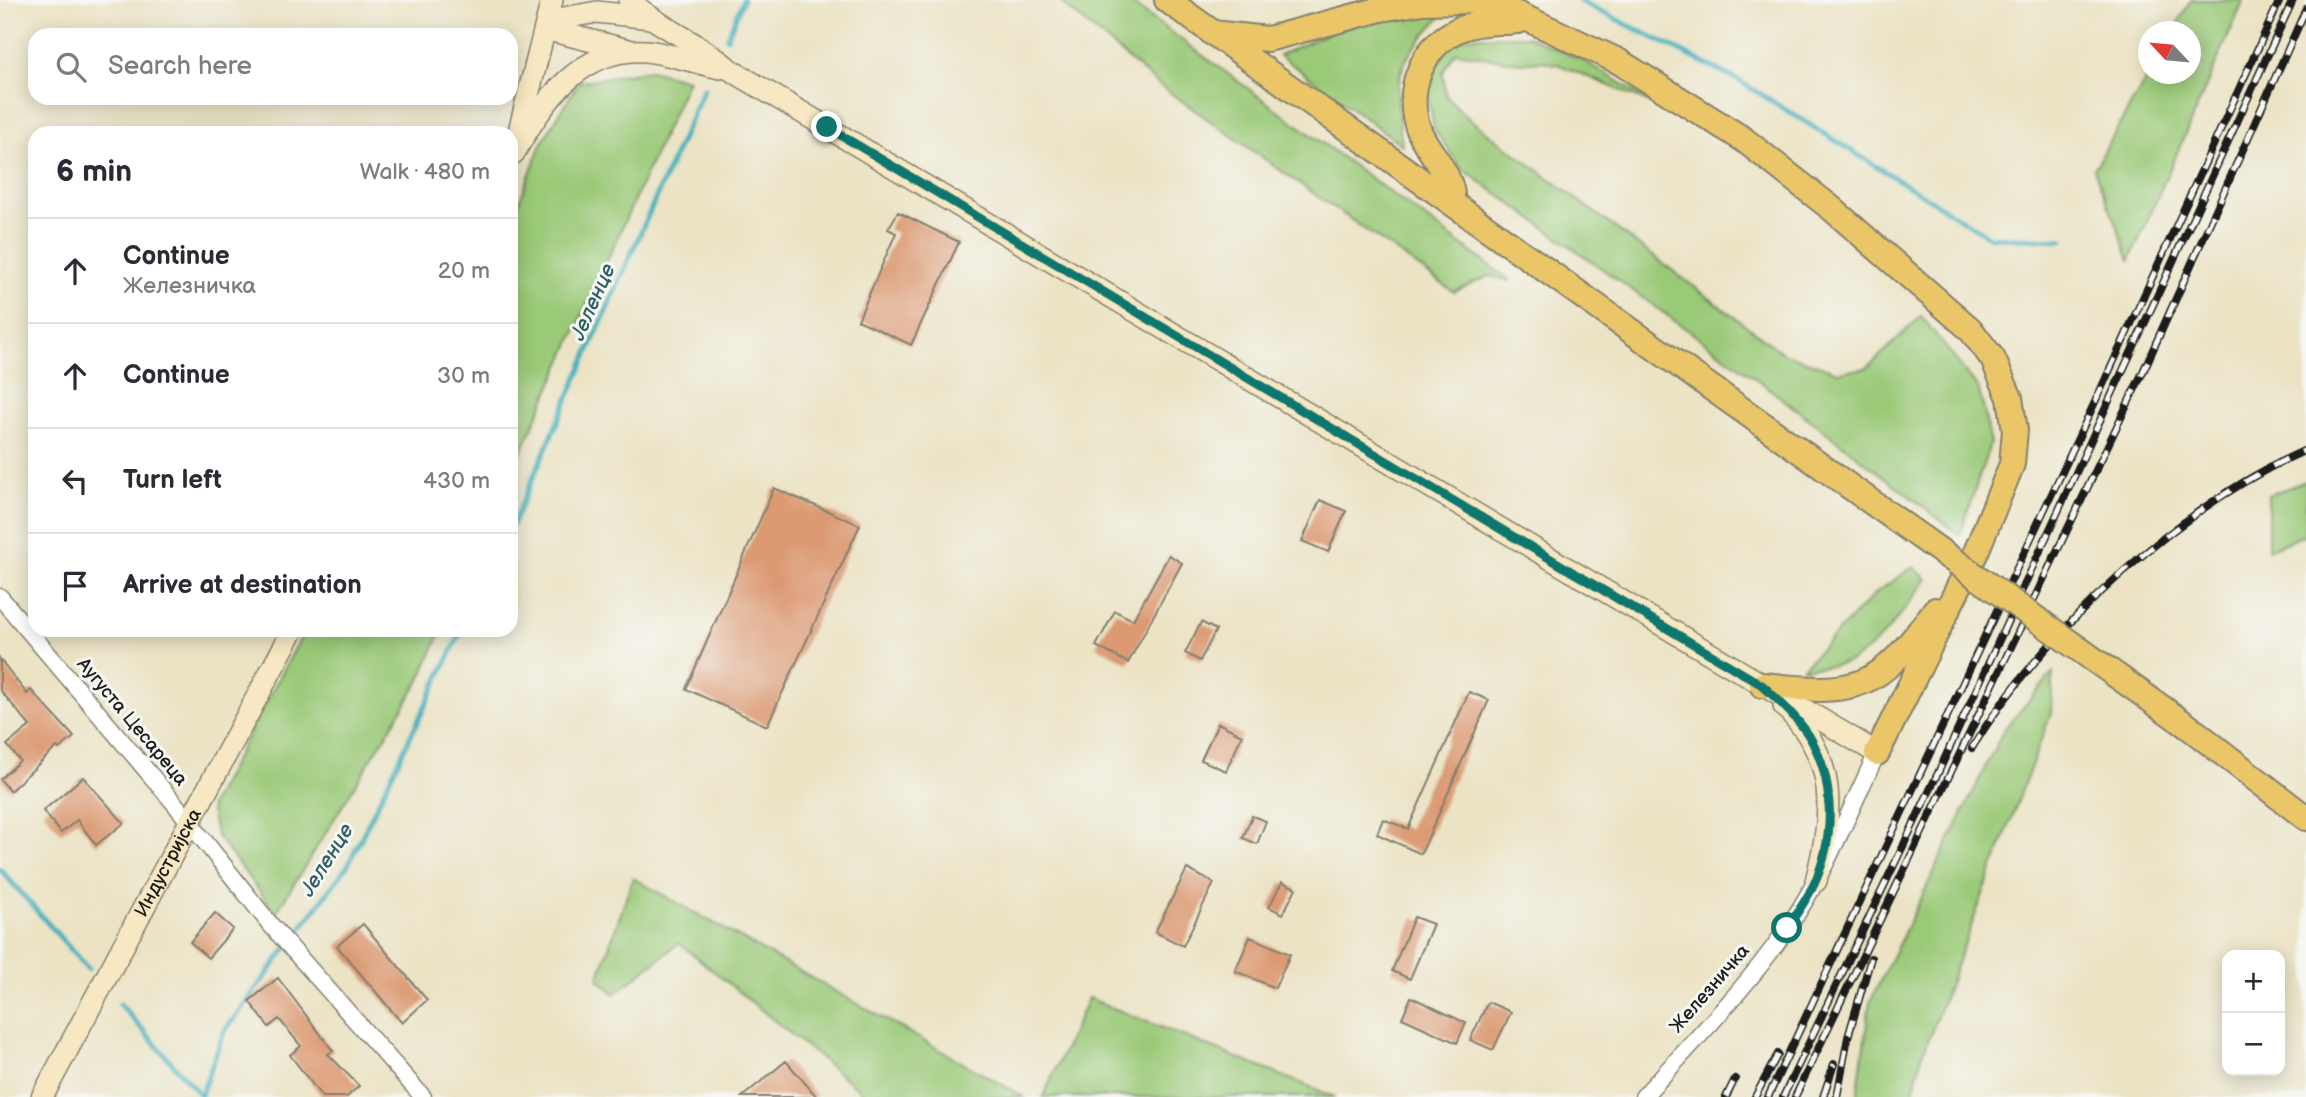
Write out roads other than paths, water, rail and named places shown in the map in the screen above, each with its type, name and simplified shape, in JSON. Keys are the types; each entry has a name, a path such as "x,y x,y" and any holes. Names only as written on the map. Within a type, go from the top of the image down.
{"main road":[{"path":"518,135 552,0"},
{"path":"629,0 650,18 717,58 729,69 1877,753 1976,552 2005,485 2015,445 2013,407 2001,375 1970,329 1831,208 1743,139 1618,61 1560,32 1507,11 1471,1 1445,1 1391,7 1268,39 1212,33"},
{"path":"1167,0 2189,727 2306,818"},
{"path":"546,25 597,12 650,18"},
{"path":"1452,203 1451,184 1417,122 1414,93 1421,67 1437,44 1467,26 1496,20 1525,20"},
{"path":"546,25 631,51 671,55 729,69"},
{"path":"518,147 538,111 565,82 599,60 631,51"},
{"path":"1762,685 1830,690 1854,685 1881,673 1903,653 1976,552"},
{"name":"Индустријска","path":"42,1097 289,637"},
{"path":"1762,685 1810,737 1827,778 1829,822 1816,881"}],"street":[{"name":"Аугуста Цесареца","path":"0,597 28,631"},
{"name":"Аугуста Цесареца","path":"33,637 281,935 423,1097"},
{"name":"Железничка","path":"1643,1097 1769,954 1816,881 1877,753"}],"waterway":[{"name":"Јеленце","path":"727,38 743,0"},
{"path":"1578,0 1738,80 1990,237 2063,240"},
{"name":"Јеленце","path":"518,512 704,88"},
{"name":"Јеленце","path":"201,1095 224,1032 348,865 459,637"},
{"path":"0,869 88,969"},
{"path":"120,1004 201,1096"}],"railway":[{"path":"1768,1097 2095,402 2280,0"},
{"path":"1783,1097 1938,773 2293,0"},
{"path":"1795,1097 2142,374 2306,9"},
{"path":"1972,748 2001,704 2036,660 2075,617 2118,576 2211,503 2306,450"},
{"path":"1837,1097 1848,1037 1871,958"},
{"path":"1755,1097 1778,1054"},
{"path":"1823,1097 1834,1064"},
{"path":"1726,1097 1735,1079"}]}
